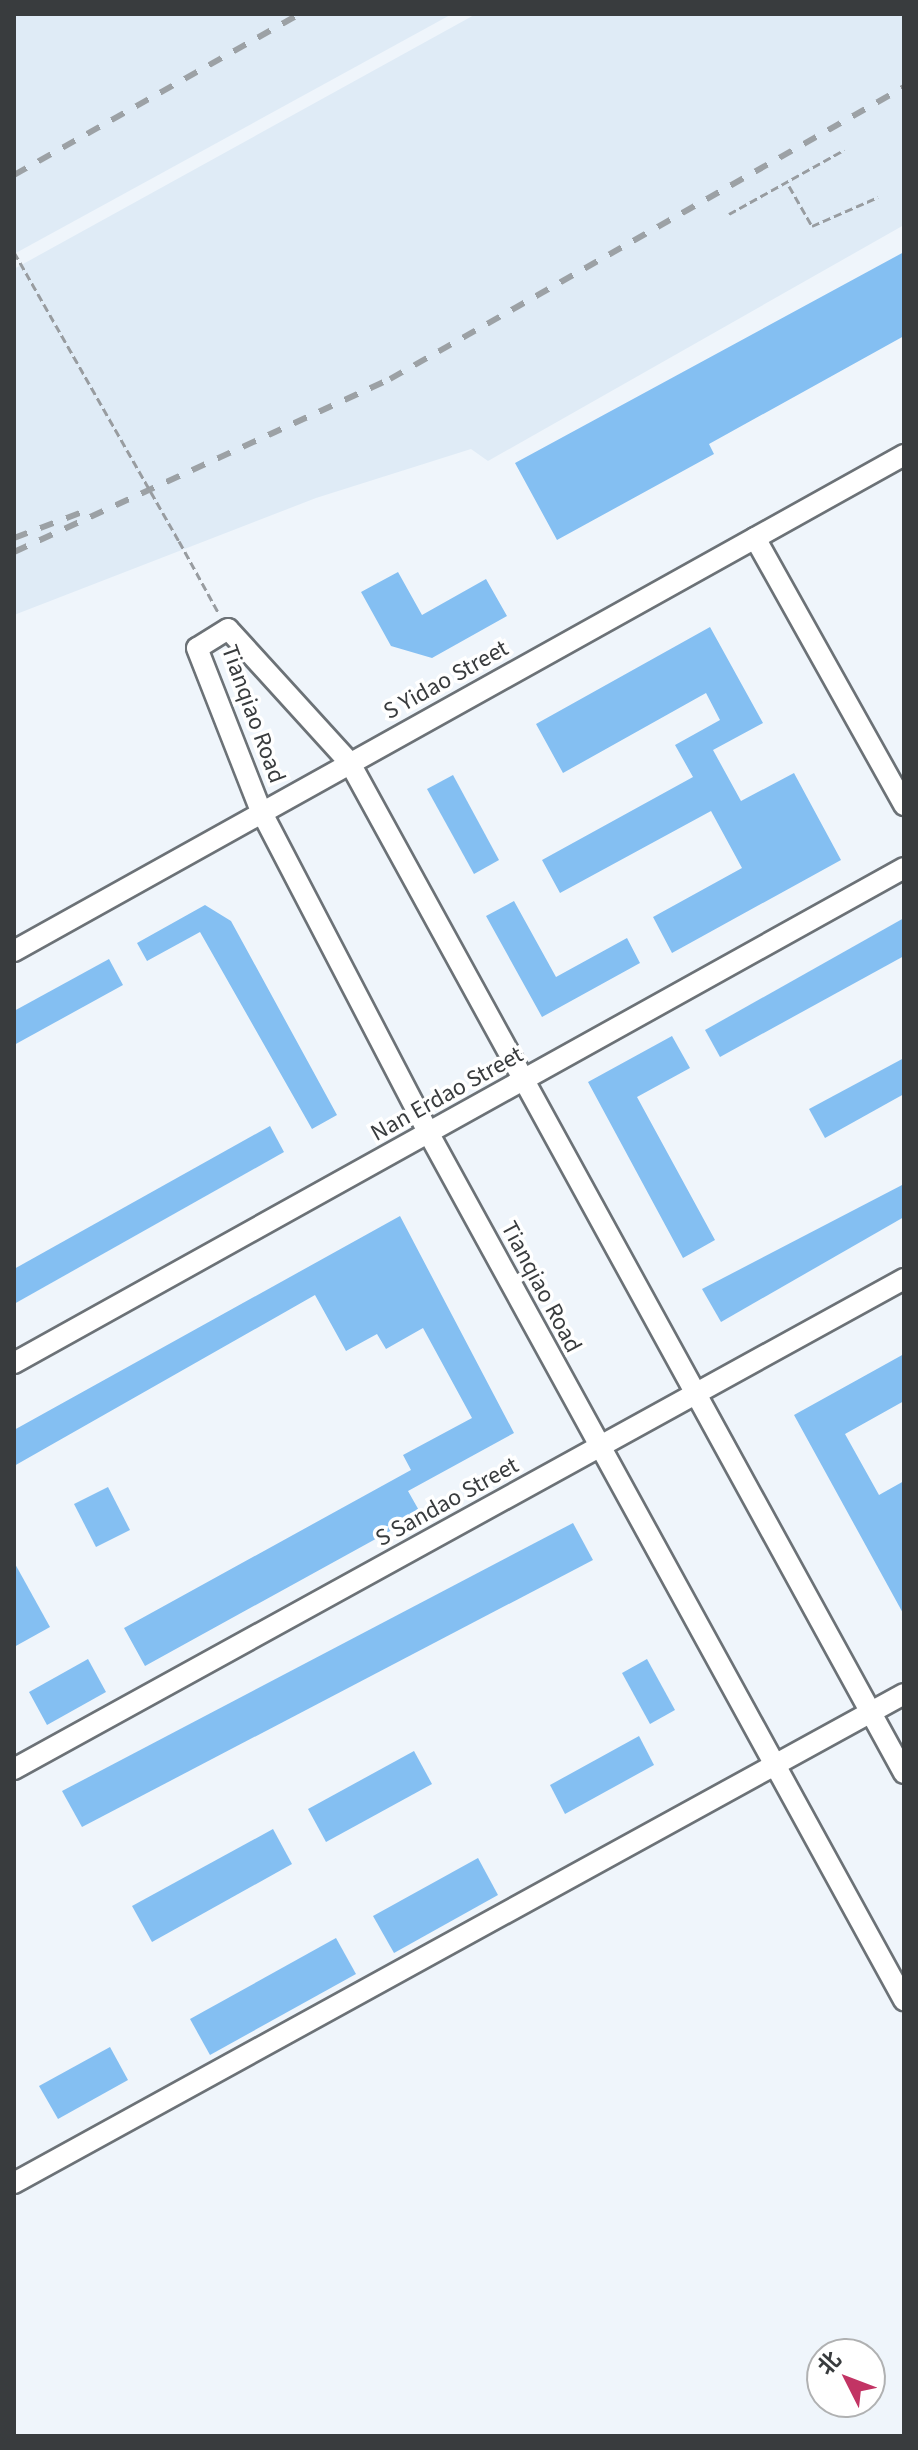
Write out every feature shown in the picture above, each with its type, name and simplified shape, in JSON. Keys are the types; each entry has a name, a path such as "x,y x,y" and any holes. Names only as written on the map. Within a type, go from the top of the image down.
{"street":[{"name":"S Yidao Street","path":"14,951 904,455"},
{"path":"755,538 904,805"},
{"name":"Tianqiao Road","path":"904,1773 350,763 228,629 197,648 261,811 429,1134 599,1449 904,2000"},
{"name":"Nan Erdao Street","path":"14,1363 904,868"},
{"name":"S Sandao Street","path":"14,1769 904,1279"},
{"path":"14,2183 904,1694"}],"path":[{"path":"729,214 789,186 844,150"},
{"path":"789,186 812,226 878,197"},
{"path":"14,252 228,629"}],"shaded area":[{"path":"14,14 452,14 14,254"},
{"path":"476,14 904,14 904,225 488,461 471,449 316,498 14,615 14,269"}],"building":[{"path":"904,252 904,336 709,444 714,454 557,540 515,463"},
{"path":"398,572 422,615 486,579 507,616 432,658 391,646 361,592"},
{"path":"710,627 763,723 713,750 741,801 794,773 841,860 672,953 653,917 742,868 711,811 560,893 542,860 693,777 675,745 720,720 706,693 563,773 536,724"},
{"path":"453,775 499,860 474,874 427,789"},
{"path":"514,901 556,977 627,938 640,963 542,1017 486,916"},
{"path":"205,905 231,921 337,1115 312,1129 200,932 147,961 137,943"},
{"path":"904,918 904,956 720,1057 705,1030"},
{"path":"109,959 123,985 14,1045 14,1011"},
{"path":"672,1036 690,1068 637,1097 715,1240 683,1258 588,1082"},
{"path":"904,1058 904,1094 825,1138 809,1109"},
{"path":"270,1126 284,1152 14,1304 14,1269"},
{"path":"904,1184 904,1217 721,1322 702,1289"},
{"path":"400,1216 514,1433 408,1491 421,1514 145,1666 124,1628 411,1470 403,1455 472,1418 423,1328 386,1349 377,1334 346,1351 315,1295 14,1466 14,1430"},
{"path":"904,1354 904,1401 845,1434 879,1495 904,1481 904,1615 794,1415"},
{"path":"108,1487 130,1530 96,1547 74,1504"},
{"path":"573,1523 593,1560 82,1827 62,1791"},
{"path":"14,1562 50,1627 14,1647"},
{"path":"88,1659 106,1692 47,1725 29,1692"},
{"path":"647,1659 675,1710 650,1724 622,1673"},
{"path":"639,1736 654,1765 565,1814 550,1785"},
{"path":"414,1751 432,1784 326,1842 308,1809"},
{"path":"273,1829 292,1864 152,1942 132,1906"},
{"path":"478,1858 498,1895 394,1953 373,1916"},
{"path":"336,1938 356,1974 210,2055 190,2019"},
{"path":"110,2047 128,2080 58,2119 39,2086"}],"railway":[{"path":"14,175 300,14"},
{"path":"14,552 390,379 904,87"},
{"path":"14,538 85,511"}]}
